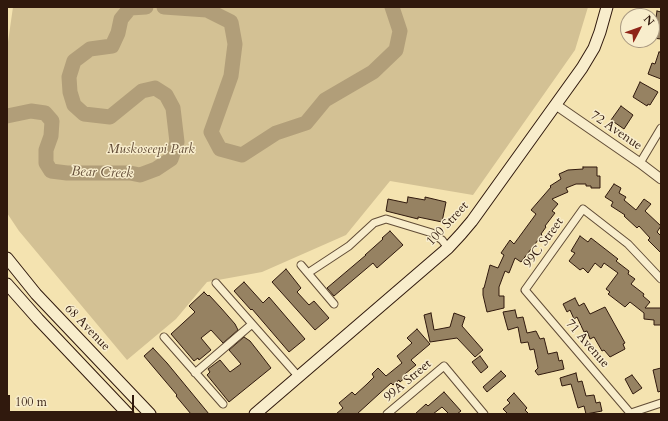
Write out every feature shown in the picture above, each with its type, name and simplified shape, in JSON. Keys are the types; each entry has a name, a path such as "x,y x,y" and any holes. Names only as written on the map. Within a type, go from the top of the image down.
{"main road":[{"name":"100 Street","path":"255,414 448,248 472,221 582,68 594,48 607,7"},
{"name":"68 Avenue","path":"7,258 36,294 150,414"},
{"path":"7,284 128,414"}],"street":[{"name":"72 Avenue","path":"556,105 661,179"},
{"path":"640,163 661,128"},
{"name":"99C Street","path":"525,290 583,209 628,244 661,279"},
{"path":"308,272 349,246 374,223 386,219 432,233 442,240 448,248"},
{"path":"301,265 334,304"},
{"path":"216,283 298,376"},
{"name":"71 Avenue","path":"525,290 631,414"},
{"path":"195,372 252,324"},
{"path":"164,337 223,404"},
{"name":"99A Street","path":"387,414 444,366 484,414"},
{"path":"631,414 661,403"}],"green space":[{"name":"Muskoseepi Park","path":"13,7 588,7 575,50 473,195 390,181 346,235 262,272 207,282 176,319 127,360 19,231 7,213 7,42"}],"building":[{"path":"660,12 661,12 660,39"},
{"path":"659,52 661,52 661,79 648,74 652,63 655,64"},
{"path":"640,82 658,92 650,105 648,104 647,106 633,97"},
{"path":"621,106 633,115 624,129 611,120"},
{"path":"583,167 597,167 597,176 600,176 600,188 591,188 591,186 586,186 586,184 576,184 566,188 568,192 552,199 558,204 552,211 555,213 545,226 546,227 541,234 542,235 521,262 515,258 509,273 505,271 499,287 499,296 504,296 504,308 487,312 483,288 490,265 498,268 504,255 501,253 510,240 514,244 536,214 531,210 551,187 550,186 561,179 559,174 568,170 583,169"},
{"path":"614,184 621,188 619,193 626,197 624,200 636,210 644,199 651,204 645,211 661,226 657,232 661,236 661,253 648,240 650,238 639,226 637,228 624,216 625,215 611,206 613,202 605,197"},
{"path":"408,197 425,200 425,197 446,202 442,222 418,217 418,219 386,211 388,199 407,203"},
{"path":"390,231 403,245 377,268 373,263 334,296 327,288 366,255"},
{"path":"580,236 588,242 591,238 618,259 616,261 629,271 628,274 635,279 631,284 644,294 643,296 650,302 645,308 661,308 661,325 654,325 654,320 644,319 644,313 630,302 625,307 608,294 610,292 606,289 618,273 604,263 601,268 595,263 588,273 583,268 580,270 569,261 575,253 571,251"},
{"path":"286,269 301,288 297,292 309,305 314,301 329,318 315,330 272,282"},
{"path":"244,282 263,303 269,297 305,339 289,352 252,309 251,310 234,291"},
{"path":"204,292 208,296 209,295 221,308 235,324 238,330 223,343 211,330 201,338 211,350 199,360 198,358 194,361 171,334 195,312 189,306"},
{"path":"575,298 579,306 584,303 590,314 605,307 625,343 623,344 625,349 610,357 604,350 602,351 594,337 590,339 587,331 584,332 577,317 574,319 570,310 567,312 563,304"},
{"path":"515,310 517,318 523,317 527,333 536,331 540,339 544,338 548,354 557,352 559,361 562,360 564,369 538,375 535,371 538,368 534,349 530,350 528,342 521,343 518,327 508,330 503,312"},
{"path":"431,313 434,330 450,327 454,313 465,317 462,326 483,350 475,357 457,338 430,342 424,315"},
{"path":"417,329 430,344 411,360 416,365 405,374 407,376 400,382 399,380 393,385 391,383 357,414 336,414 343,408 339,403 352,392 355,395 374,377 372,374 378,368 386,376 402,363 397,356 412,343 407,338"},
{"path":"244,337 250,341 271,368 229,402 207,375 210,372 208,369 220,360 230,372 241,364 229,350"},
{"path":"153,348 209,414 191,414 144,356"},
{"path":"480,356 488,367 481,373 472,362"},
{"path":"661,368 661,391 658,392 653,370"},
{"path":"501,371 506,376 487,392 483,387"},
{"path":"576,373 578,382 582,381 586,396 594,395 596,403 600,402 602,411 586,414 584,406 578,408 571,384 562,386 560,378"},
{"path":"632,375 642,388 633,394 625,379"},
{"path":"444,392 461,411 457,414 449,414 442,407 433,414 415,414 426,404 428,406"},
{"path":"514,393 527,408 525,410 529,414 508,414 503,409 510,403 507,400"}],"waterway":[{"name":"Bear Creek","path":"7,116 31,111 45,113 52,121 51,136 46,150 46,163 51,171 67,173 130,173 140,175 156,169 171,159 177,142 173,108 166,95 155,88 142,91 110,117 84,114 74,105 70,92 69,77 74,61 90,49 112,46 118,33 121,19 130,8 146,7"},
{"name":"Bear Creek","path":"164,7 207,10 231,22 235,44 231,76 211,132 220,149 242,155 276,133 306,123 325,100 373,72 396,50 400,31 392,7"}]}
